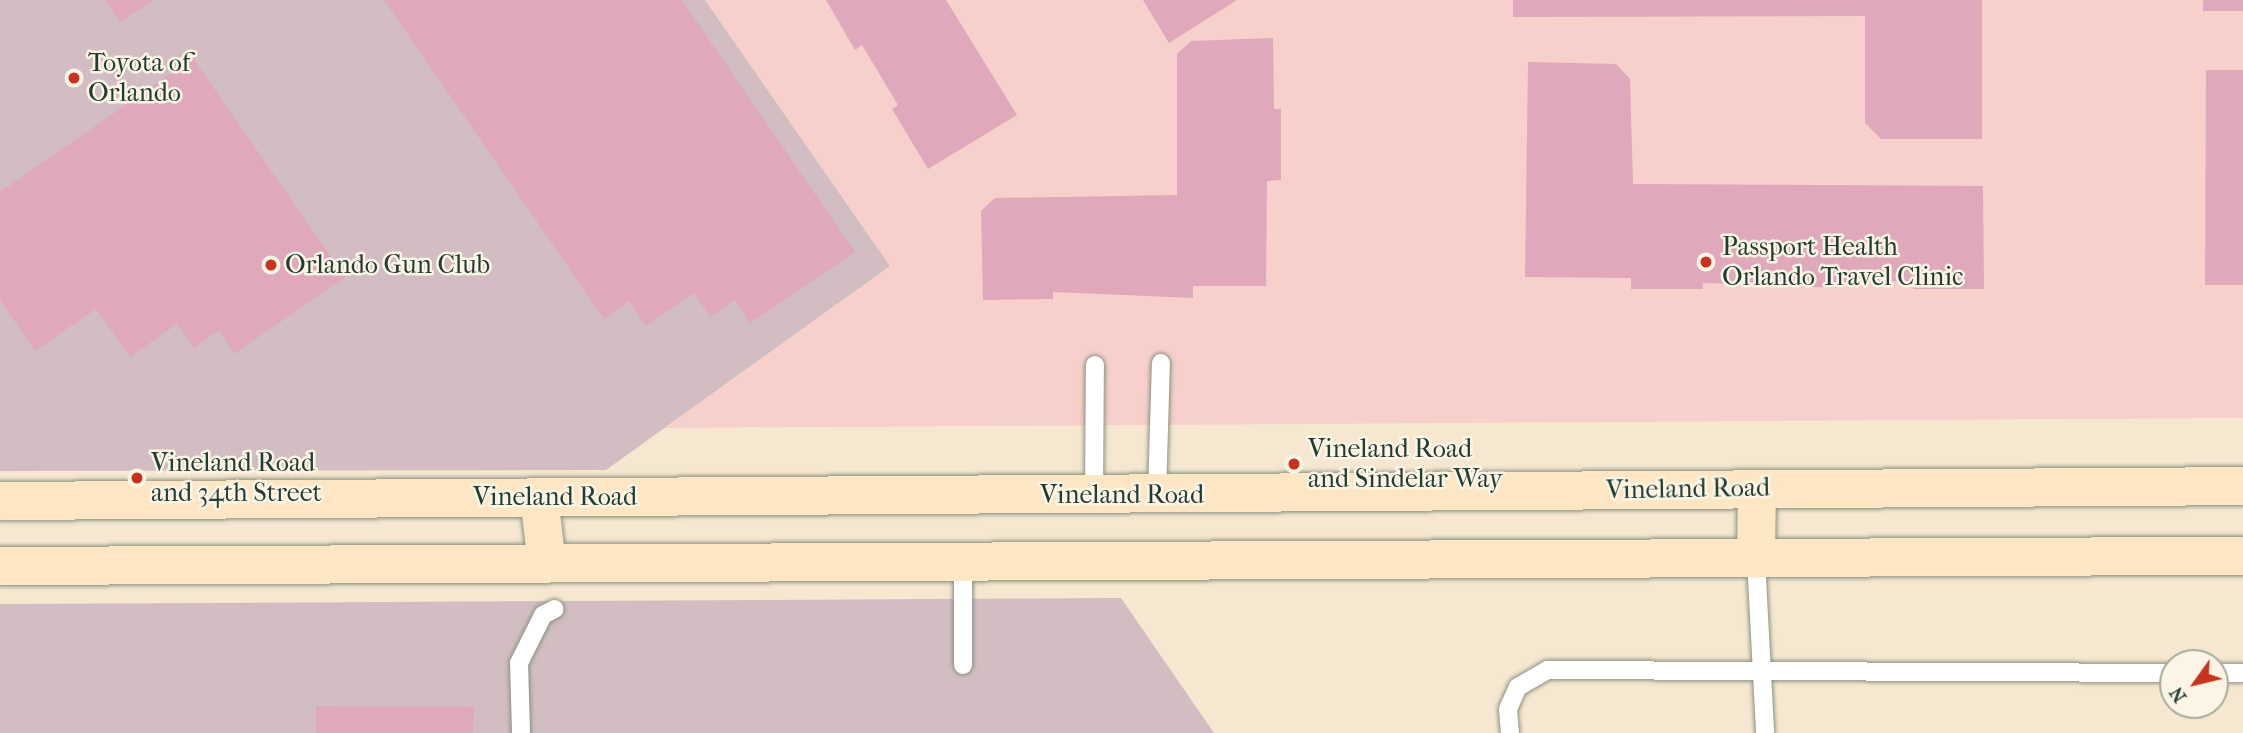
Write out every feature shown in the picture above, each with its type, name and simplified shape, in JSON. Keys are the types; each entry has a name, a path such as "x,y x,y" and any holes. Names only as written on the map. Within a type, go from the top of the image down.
{"street":[{"name":"Vineland Road","path":"0,501 2243,486"},
{"path":"1756,559 1758,489"},
{"path":"539,497 547,564"},
{"path":"0,566 2243,556"}],"lane":[{"path":"1157,495 1161,363"},
{"path":"1094,495 1095,365"},
{"path":"1756,559 1764,671 1765,733"},
{"path":"963,562 963,665"},
{"path":"521,733 521,656 543,615 555,609"},
{"path":"1510,733 1508,709 1518,687 1547,670 2159,673"}],"shaded area":[{"path":"0,0 705,0 890,266 606,470 0,471"},
{"path":"705,0 2243,0 2243,418 665,428 890,266"},
{"path":"1121,598 1214,733 0,733 0,604"}],"building":[{"path":"105,0 153,0 120,22"},
{"path":"384,0 682,0 855,252 750,323 735,300 710,317 694,293 646,326 629,301 604,319"},
{"path":"826,0 946,0 1017,115 928,169 892,109 898,105 862,45 855,50"},
{"path":"1143,0 1237,0 1169,43"},
{"path":"1513,0 1982,0 1982,139 1881,139 1865,123 1865,16 1513,17"},
{"path":"2203,0 2243,0 2243,11 2203,11"},
{"path":"1273,38 1274,109 1281,109 1281,180 1267,181 1266,286 1193,286 1193,298 1053,292 1053,299 983,300 981,211 995,198 1177,195 1177,54 1191,41"},
{"path":"193,58 345,277 234,354 219,330 194,348 177,324 130,357 96,309 35,351 0,300 0,192"},
{"path":"1528,62 1616,64 1630,79 1633,184 1983,186 1984,289 1913,289 1913,281 1844,282 1844,288 1703,283 1703,289 1631,289 1631,278 1525,277"},
{"path":"2206,70 2243,70 2243,285 2205,285"},
{"path":"316,706 474,707 473,733 316,733"}],"place":[{"name":"Toyota of Orlando","path":"74,78"},
{"name":"Passport Health Orlando Travel Clinic","path":"1706,262"},
{"name":"Orlando Gun Club","path":"271,265"},
{"name":"Vineland Road and Sindelar Way","path":"1294,464"},
{"name":"Vineland Road and 34th Street","path":"137,478"}]}
